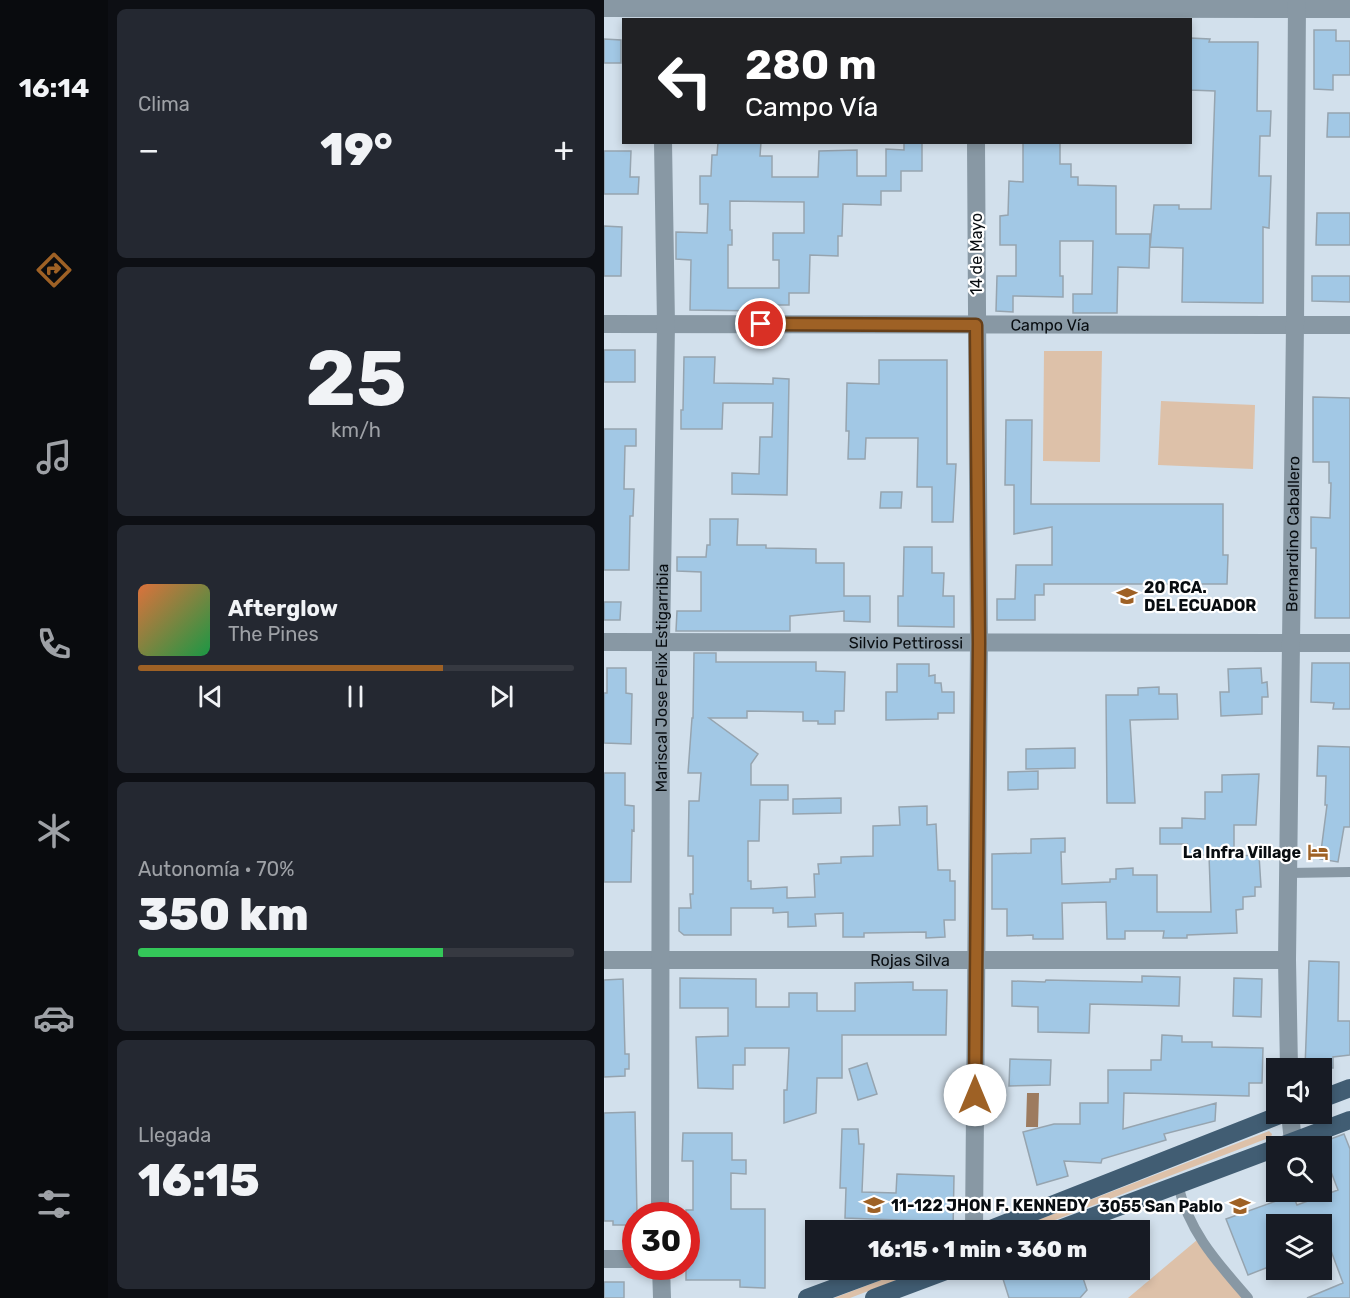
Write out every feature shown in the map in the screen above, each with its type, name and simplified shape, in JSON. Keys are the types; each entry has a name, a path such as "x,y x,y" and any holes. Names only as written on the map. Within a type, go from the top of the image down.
{"main road":[{"path":"1332,1095 1350,1088"},
{"path":"1013,1220 1266,1120"},
{"path":"1307,1136 1350,1120"},
{"path":"1084,1220 1266,1151"},
{"path":"808,1298 856,1280"},
{"path":"874,1298 922,1280"}],"street":[{"path":"604,8 976,9 1297,5 1350,9"},
{"name":"Bernardino Caballero","path":"1289,1058 1287,960 1297,5"},
{"name":"Mariscal Jose Felix Estigarribia","path":"660,1202 661,642 666,324 663,144"},
{"name":"14 de Mayo","path":"974,1220 979,643 976,144"},
{"name":"Campo Vía","path":"604,324 1350,325"},
{"name":"Silvio Pettirossi","path":"604,642 1350,643"},
{"name":"Rojas Silva","path":"604,960 1287,960"},
{"path":"604,1260 622,1259"},
{"path":"661,1280 662,1298"}],"lane":[{"path":"1288,873 1350,872"},
{"path":"1178,1185 1196,1233 1212,1256 1248,1298"}],"shaded area":[{"path":"1044,351 1102,351 1100,462 1043,461"},
{"path":"1161,401 1255,405 1253,469 1158,465"},
{"path":"1027,1093 1039,1093 1038,1127 1026,1127"},
{"path":"1269,1131 1272,1134 1266,1136 1266,1139 1055,1220 1038,1220"},
{"path":"1197,1240 1245,1298 1128,1298"},
{"path":"881,1280 897,1280 850,1298 834,1298"}],"building":[{"path":"1314,30 1336,30 1336,41 1350,41 1350,75 1333,75 1333,90 1314,89"},
{"path":"1192,38 1210,39 1209,42 1258,42 1257,111 1271,111 1270,136 1260,136 1259,176 1271,176 1269,228 1263,227 1263,303 1182,302 1183,248 1150,247 1154,205 1179,205 1179,209 1211,209 1215,91 1192,90"},
{"path":"604,39 621,40 621,63 604,63"},
{"path":"1328,113 1350,113 1350,137 1327,137"},
{"path":"718,144 761,144 760,156 772,156 772,177 818,177 819,151 857,150 857,176 886,176 886,149 904,150 904,144 922,144 922,171 901,171 901,191 881,191 881,205 843,204 842,236 838,236 838,256 810,255 809,293 789,293 789,305 762,305 762,311 690,310 691,260 676,259 676,232 707,233 708,204 700,204 700,176 711,176 712,155 717,155","holes":["730,201 804,202 804,233 773,233 773,260 779,260 779,288 728,288 728,245 732,245"]},
{"path":"1023,144 1060,144 1060,164 1071,164 1071,177 1078,177 1078,185 1116,186 1116,234 1150,234 1149,268 1118,267 1117,313 1073,313 1073,294 1092,294 1093,241 1060,241 1060,276 1063,276 1063,297 1013,296 1013,312 996,311 997,276 1016,276 1016,245 1000,245 1000,216 1008,215 1009,181 1023,182"},
{"path":"604,151 631,151 630,177 639,177 638,194 604,194"},
{"path":"1317,213 1350,213 1350,245 1316,245"},
{"path":"604,226 622,227 621,276 604,276"},
{"path":"1312,276 1350,276 1350,302 1312,301"},
{"path":"604,350 635,350 635,382 604,382"},
{"path":"684,357 715,357 714,383 773,384 773,378 789,379 787,495 732,494 732,473 759,474 760,437 772,437 773,403 723,403 722,429 681,429"},
{"path":"879,360 947,360 947,464 956,464 953,522 932,522 932,487 917,487 918,438 866,438 865,459 848,459 847,383 879,384"},
{"path":"1313,397 1350,398 1350,618 1315,618 1316,548 1311,548 1311,517 1330,518 1331,483 1329,483 1329,462 1313,462"},
{"path":"1006,420 1032,420 1031,504 1223,504 1223,555 1228,555 1227,584 1044,584 1044,595 1035,595 1035,620 997,620 997,599 1015,599 1016,565 1052,565 1052,527 1014,534 1014,485 1005,485"},
{"path":"604,429 636,429 636,446 625,446 624,489 634,489 633,516 630,516 629,570 604,570"},
{"path":"881,492 902,492 901,508 880,508"},
{"path":"710,519 738,519 737,545 816,549 816,563 844,563 844,596 870,596 870,622 844,621 844,611 790,616 790,631 676,631 677,611 701,611 701,572 677,571 677,557 706,557 707,545 710,545"},
{"path":"904,547 932,547 932,573 944,573 943,596 954,596 954,627 898,626 898,596 903,596"},
{"path":"604,602 621,602 620,620 604,620"},
{"path":"694,653 716,653 716,662 816,662 816,671 845,672 844,711 835,711 835,724 803,721 803,712 747,711 747,718 709,718 758,754 751,764 751,785 788,785 788,800 760,800 759,841 748,841 748,881 751,881 751,889 787,887 787,898 815,897 814,874 819,874 818,864 841,863 841,857 873,856 873,826 900,825 899,807 927,806 927,825 936,824 938,870 950,870 950,881 955,881 955,920 944,920 945,937 926,938 926,932 864,933 864,937 843,937 843,913 815,914 816,926 788,927 788,912 773,913 773,908 731,908 731,935 684,935 679,931 679,908 691,908 690,894 693,894 693,856 688,856 689,801 699,801 701,773 688,773 693,718"},
{"path":"1312,663 1350,663 1350,709 1333,709 1334,703 1311,702"},
{"path":"897,664 929,664 929,676 935,675 935,683 941,683 942,692 954,692 954,713 938,713 938,719 886,720 886,692 897,692"},
{"path":"607,668 626,668 626,693 632,694 631,744 604,743 604,693 607,693"},
{"path":"1261,668 1262,683 1267,682 1268,697 1262,697 1262,714 1221,716 1220,692 1229,692 1228,669"},
{"path":"1159,687 1159,694 1177,694 1178,719 1130,720 1135,803 1107,803 1106,695 1138,695 1138,688"},
{"path":"1318,746 1350,747 1350,827 1344,827 1338,862 1320,859 1327,805 1325,805 1326,776 1317,776"},
{"path":"1075,748 1075,768 1026,769 1026,749"},
{"path":"1038,771 1038,789 1008,790 1008,772"},
{"path":"604,773 625,773 625,805 634,806 631,882 604,882"},
{"path":"1259,774 1256,825 1234,825 1234,856 1259,855 1261,887 1255,887 1255,896 1243,897 1243,909 1236,910 1237,933 1163,938 1164,931 1125,931 1125,939 1107,939 1106,902 1062,903 1063,939 1033,939 1033,935 1007,936 1007,909 992,909 992,854 1031,853 1031,839 1065,838 1065,852 1061,852 1062,884 1110,882 1110,879 1116,879 1116,869 1133,868 1133,875 1157,875 1157,912 1211,912 1209,855 1187,855 1187,844 1160,844 1160,828 1182,828 1182,818 1205,819 1205,792 1222,792 1222,775"},
{"path":"841,798 841,813 793,814 793,799"},
{"path":"1309,961 1339,962 1338,1021 1350,1021 1350,1055 1333,1057 1333,1068 1332,1058 1305,1058"},
{"path":"1142,976 1180,977 1179,1006 1090,1004 1089,1033 1038,1032 1038,1007 1012,1006 1012,981 1142,982"},
{"path":"680,978 756,979 756,1007 789,1007 789,993 817,993 817,1011 855,1011 855,983 913,982 913,990 947,990 946,1035 842,1035 842,1078 817,1078 816,1113 784,1123 784,1090 787,1090 789,1048 745,1048 745,1065 733,1065 733,1089 698,1088 696,1037 728,1036 728,1008 680,1008"},
{"path":"1234,978 1262,979 1261,1017 1233,1016"},
{"path":"623,979 625,1054 629,1054 629,1069 625,1069 625,1076 604,1077 604,980"},
{"path":"1162,1035 1182,1036 1182,1042 1212,1042 1212,1047 1263,1048 1262,1083 1249,1083 1249,1096 1124,1093 1123,1129 1216,1103 1215,1121 1164,1134 1166,1140 1102,1159 1101,1163 1064,1161 1068,1176 1037,1185 1023,1132 1054,1124 1080,1124 1080,1103 1108,1103 1108,1070 1151,1070 1151,1060 1161,1060"},
{"path":"1010,1059 1051,1060 1050,1085 1009,1086"},
{"path":"867,1063 877,1094 858,1100 849,1069"},
{"path":"635,1112 637,1202 622,1202 622,1225 613,1225 613,1221 604,1221 604,1113"},
{"path":"842,1129 858,1129 859,1144 864,1144 862,1192 896,1193 897,1174 954,1176 953,1220 845,1218 846,1188 840,1188"},
{"path":"683,1133 732,1133 732,1160 746,1160 746,1174 731,1173 731,1209 765,1209 765,1288 740,1287 740,1280 700,1280 700,1202 693,1202 693,1161 682,1161"},
{"path":"1344,1134 1350,1149 1350,1298 1307,1298 1343,1283 1332,1254 1332,1214 1266,1214 1266,1268 1248,1275 1226,1219 1273,1202 1296,1202 1297,1205 1305,1202 1332,1202 1332,1192 1338,1190 1332,1174 1332,1138"},
{"path":"1003,1280 1084,1280 1087,1290 1080,1298 1009,1298"},
{"path":"604,1282 624,1282 624,1298 604,1298"}],"place":[{"name":"20 RCA. DEL ECUADOR","path":"1127,596"},
{"name":"La Infra Village","path":"1318,852"},
{"name":"11-122 JHON F. KENNEDY","path":"874,1205"},
{"name":"3055 San Pablo","path":"1240,1206"}],"route":[{"path":"761,324 976,325 979,643 975,1095"}]}
